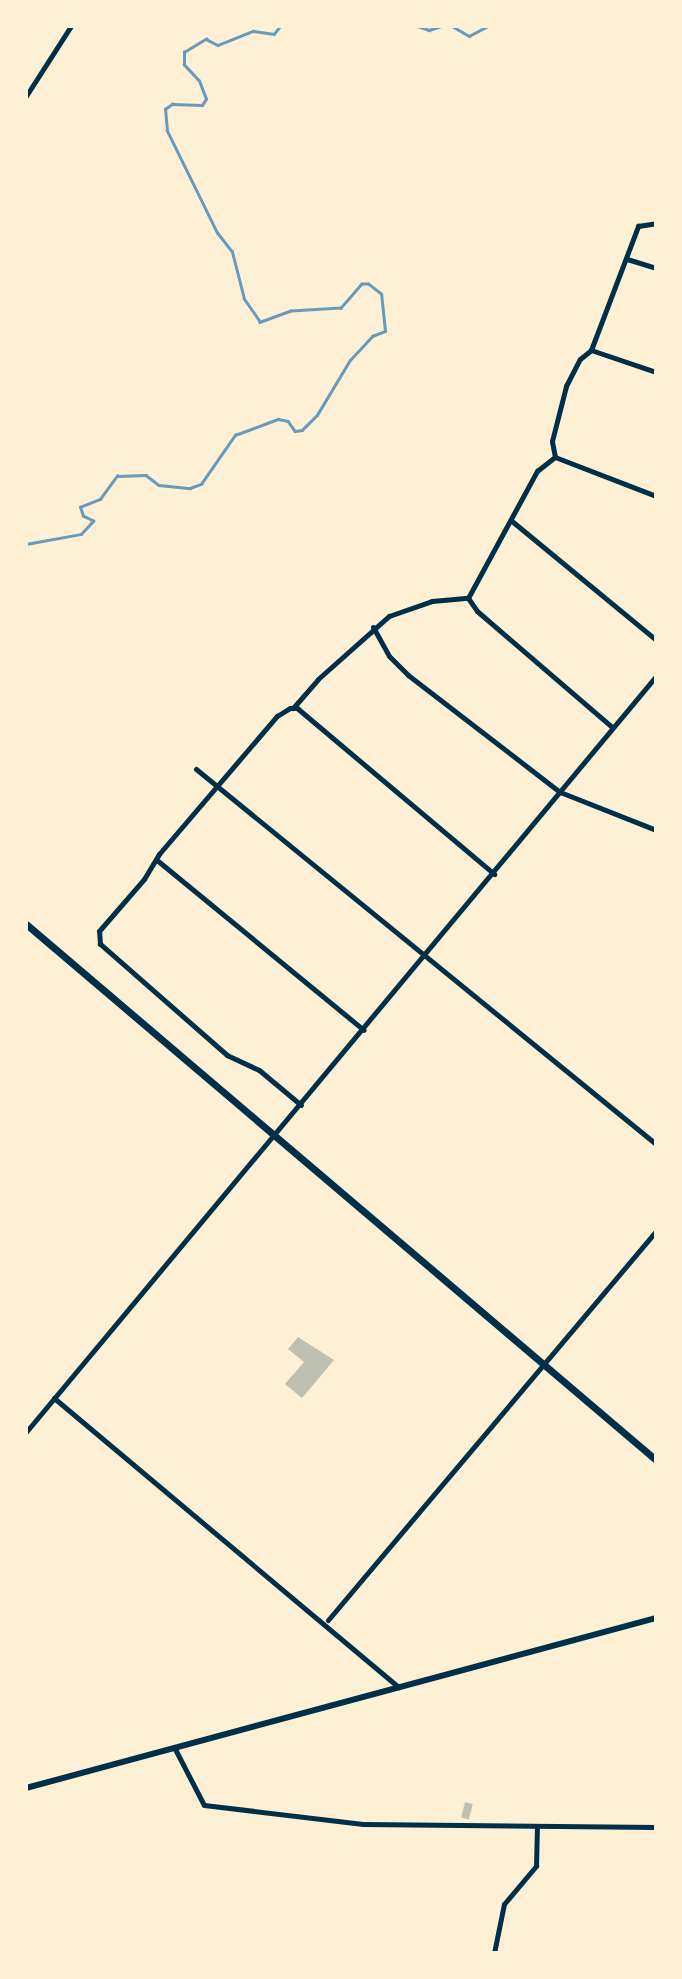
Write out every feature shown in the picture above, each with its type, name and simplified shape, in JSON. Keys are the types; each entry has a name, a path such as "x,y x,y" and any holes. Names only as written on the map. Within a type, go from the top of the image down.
{"main road":[{"path":"26,924 274,1138 656,1460"}],"street":[{"path":"26,96 71,26"},
{"path":"555,457 552,441 566,386 580,359 591,350 638,226 656,223"},
{"path":"627,259 656,268"},
{"path":"591,350 656,372"},
{"path":"555,457 656,496"},
{"path":"468,598 513,522 537,471 555,457"},
{"path":"513,522 656,640"},
{"path":"301,1105 259,1070 227,1055 109,954 97,938 158,861 159,854 277,716 295,708 373,627 416,605 468,598"},
{"path":"468,598 477,611 613,728"},
{"path":"373,627 389,656 408,676 560,792 656,830"},
{"path":"26,1432 494,874 656,676"},
{"path":"295,708 494,874"},
{"path":"196,769 656,1144"},
{"path":"158,861 364,1030"},
{"path":"328,1620 656,1231"},
{"path":"54,1398 399,1687"},
{"path":"26,1788 656,1618"},
{"path":"174,1747 204,1805 363,1824 656,1827"},
{"path":"494,1953 504,1903 536,1866 537,1826"}],"building":[{"path":"298,1337 334,1360 302,1398 285,1384 304,1362 288,1349"},
{"path":"465,1802 473,1804 469,1819 461,1818"}],"waterway":[{"path":"26,544 81,534 93,521 83,516 80,507 100,499 117,476 146,475 159,485 190,488 201,484 235,435 278,419 288,421 295,431 302,430 317,415 350,360 372,336 385,331 381,294 368,284 362,284 341,308 291,311 260,322 244,299 232,252 217,233 167,131 165,109 172,104 202,105 206,99 199,81 184,65 184,52 206,39 218,45 253,31 274,34 280,26"},
{"path":"418,26 429,30 441,26"},
{"path":"452,26 469,36 488,26"}]}
